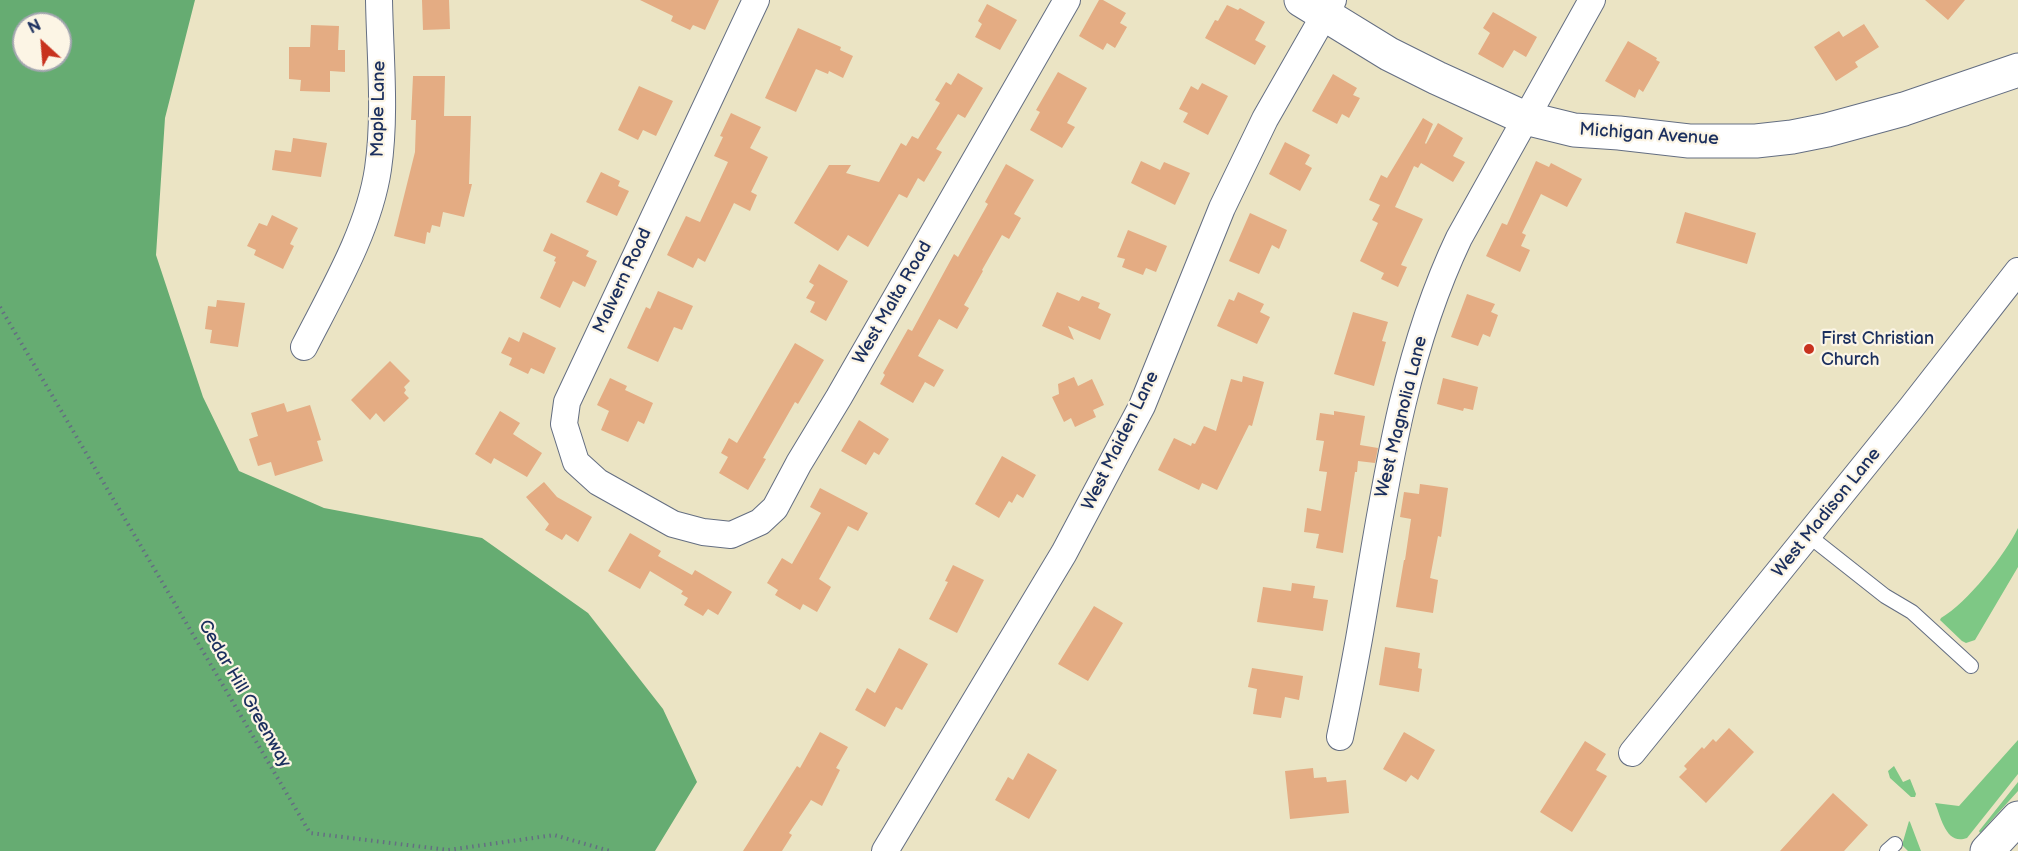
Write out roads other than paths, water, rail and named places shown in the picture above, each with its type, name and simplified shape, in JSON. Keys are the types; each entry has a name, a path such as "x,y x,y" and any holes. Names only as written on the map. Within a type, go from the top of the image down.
{"street":[{"name":"Maple Lane","path":"304,346 362,228 378,171 381,126 379,0"},
{"name":"Malvern Road","path":"673,524 598,482 576,462 564,424 567,402 756,0"},
{"name":"West Malta Road","path":"673,524 731,536 759,522 775,508 1067,0"},
{"name":"West Magnolia Lane","path":"1340,737 1395,429 1415,354 1449,259 1475,207 1592,0"},
{"name":"Michigan Avenue","path":"1319,5 1409,64 1525,118 1574,130 1689,141 1756,141 1827,130 1904,109 2018,70"},
{"name":"West Maiden Lane","path":"885,851 1064,553 1142,406 1222,208 1319,5"},
{"name":"West Madison Lane","path":"1632,753 1809,536 2018,271"},
{"path":"1987,851 2018,818"}],"lane":[{"path":"1809,536 1885,596 1912,612 1971,666"}],"place":[{"name":"First Christian Church","path":"1809,349"}]}
